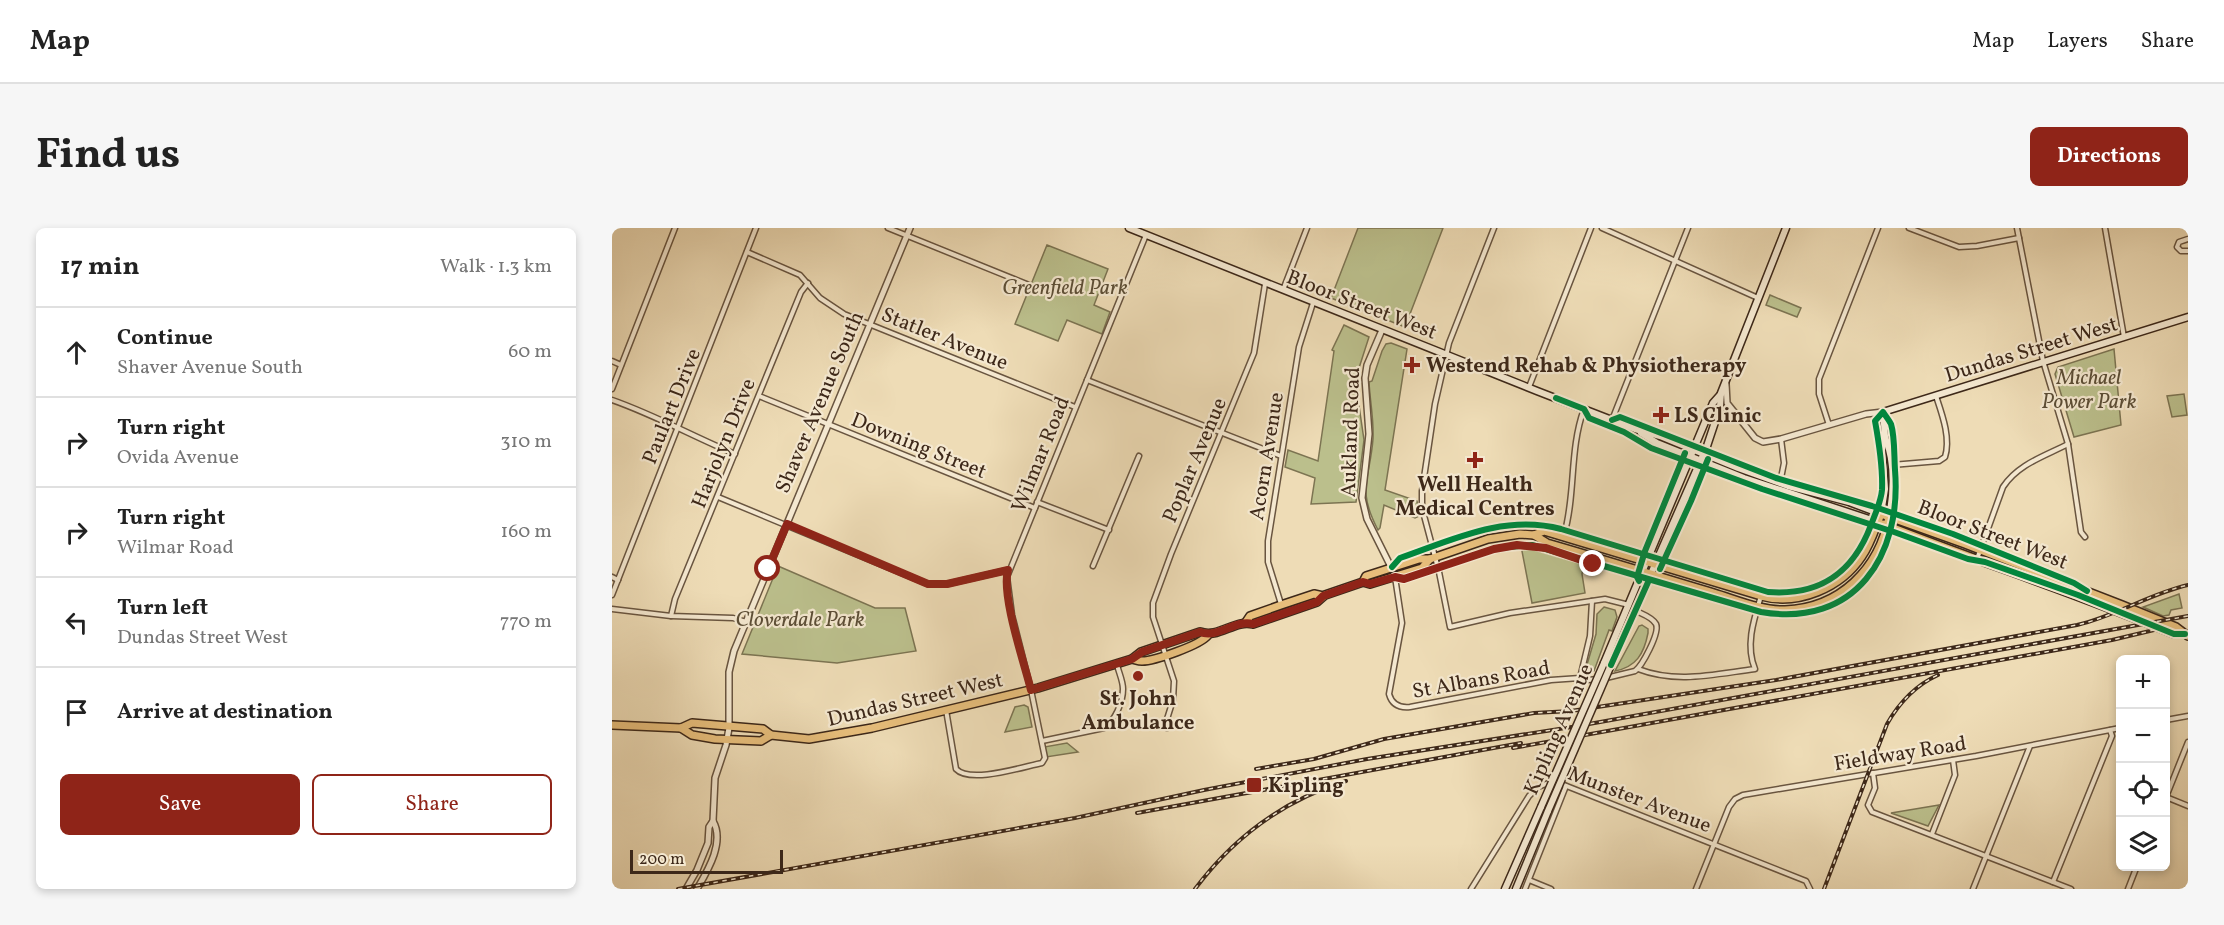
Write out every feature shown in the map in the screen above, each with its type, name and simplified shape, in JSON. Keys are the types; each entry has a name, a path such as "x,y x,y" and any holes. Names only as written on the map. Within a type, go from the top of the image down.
{"main road":[{"name":"Bloor Street West","path":"1129,228 1529,388 1635,429 1660,436 1694,450 1702,458 1769,487 1878,522 2078,595 2174,634 2186,635"},
{"name":"Kipling Avenue","path":"1505,889 1608,664 1636,611 1702,458 1720,407 1721,393 1786,228"},
{"name":"Dundas Street West","path":"1534,534 1547,543 1758,606 1778,610 1804,608 1820,603 1841,593 1858,579 1874,559 1885,536 1893,491 1890,449 1885,436 1883,412 2188,317"},
{"name":"Kipling Avenue","path":"1516,889 1690,457 1713,403 1721,393"},
{"name":"Bloor Street West","path":"1635,429 1657,443 1690,457 1702,458 1849,502 1981,550 2176,627 2186,635"},
{"name":"Dundas Street West","path":"1363,582 1366,576 1419,558 1433,558 1495,537 1544,531 1761,596 1794,599 1832,585 1850,571 1860,559 1881,514 1885,489 1882,450 1885,436"},
{"name":"Dundas Street West","path":"1245,622 1253,624 1317,602 1323,596 1363,582 1370,584 1422,568 1433,558"},
{"name":"Dundas Street West","path":"1132,659 1143,661 1166,654 1203,641 1208,635 1245,622 1250,616 1314,594 1323,596"},
{"name":"Dundas Street West","path":"612,724 681,728 692,723 729,728 763,729 771,735 809,739 872,729 1031,690 1132,659 1141,652 1200,632 1208,635"},
{"name":"Dundas Street West","path":"681,728 692,735 727,740 761,741 771,735"}],"street":[{"path":"612,389 675,228"},
{"name":"Paulart Drive","path":"612,595 756,228"},
{"path":"888,228 1029,285"},
{"name":"Shaver Avenue South","path":"714,821 715,778 729,728 729,672 734,651 910,228"},
{"path":"1283,291 1307,228"},
{"path":"1494,228 1449,342 1435,404 1421,498 1450,627 1510,613 1592,601 1610,599 1629,605"},
{"path":"1529,388 1591,228"},
{"path":"1602,228 1758,298"},
{"path":"1612,420 1688,228"},
{"path":"1829,425 1819,394 1819,379 1878,228"},
{"path":"1909,228 1959,247 2019,238"},
{"path":"2017,228 2043,361 2068,444 2081,531 2085,537"},
{"path":"2105,228 2124,338"},
{"name":"Wilmar Road","path":"1042,741 1012,615 1006,584 1008,570 1146,235"},
{"path":"2188,239 2179,242 2177,247 2181,251 2188,250"},
{"name":"Statler Avenue","path":"747,252 796,273 833,309 1075,407"},
{"name":"Harjolyn Drive","path":"671,616 675,599 801,292 808,283"},
{"name":"Poplar Avenue","path":"1167,728 1174,686 1153,618 1153,603 1220,432 1254,353 1265,284"},
{"name":"Acorn Avenue","path":"1285,613 1267,555 1299,347 1313,303"},
{"name":"Aukland Road","path":"1382,330 1367,365 1365,378 1369,434 1362,498 1367,519 1395,577 1402,623 1392,675"},
{"path":"612,361 621,365"},
{"path":"1727,377 1725,391 1727,403 1753,435 1764,442 1781,439 1784,463 1780,483"},
{"path":"1087,380 1281,456"},
{"name":"Downing Street","path":"759,396 1035,508"},
{"path":"1891,465 1939,461 1945,457 1944,421 1936,396"},
{"path":"612,400 668,422 735,454"},
{"path":"1564,536 1569,514 1575,438 1584,409"},
{"name":"Dundas Street West","path":"1781,439 1866,414 1883,412"},
{"path":"1977,559 2003,487 2009,479 2017,470 2068,444"},
{"path":"1093,566 1139,456"},
{"path":"718,497 928,584 947,584 1008,570"},
{"path":"1037,502 1108,530"},
{"path":"612,577 618,580"},
{"path":"1636,611 1653,621 1656,627 1647,653 1638,669 1665,677 1684,678 1755,669 1751,642 1761,596"},
{"path":"1580,678 1590,636 1592,601"},
{"path":"612,609 671,616 733,618 747,622"},
{"path":"946,711 956,769 963,774 984,775 1042,763 1045,758 1042,741 1109,725 1122,698 1123,689 1116,664"},
{"name":"St Albans Road","path":"1392,675 1389,689 1390,699 1396,705 1405,708 1551,680 1580,678 1588,680 1638,669"},
{"path":"2170,719 2188,716"},
{"name":"Fieldway Road","path":"1714,844 1729,807 1739,796 1953,760 2116,729"},
{"path":"2053,882 2112,736 2110,730"},
{"path":"2170,787 2188,742"},
{"path":"1973,889 2030,746"},
{"path":"1932,834 1955,775 1953,760"},
{"path":"1873,773 1875,788 1868,803 1870,811 2071,889"},
{"name":"Munster Avenue","path":"1471,889 1535,789 1550,782 1566,786 1806,881 1810,888"},
{"name":"Kipling Avenue","path":"1526,889 1566,786"},
{"path":"2170,799 2188,806"},
{"path":"686,889 697,870 708,843 709,827 714,821 718,829 718,840 709,869 697,889"},
{"path":"1696,889 1714,844"},
{"path":"2128,889 2135,871"},
{"path":"1529,880 1551,889"}],"green space":[{"path":"1358,228 1443,228 1405,327 1331,298"},
{"name":"Greenfield Park","path":"1047,245 1108,269 1094,305 1110,312 1102,334 1067,320 1058,341 1015,324"},
{"path":"1770,295 1801,308 1797,317 1766,305"},
{"path":"1344,325 1369,337 1356,385 1364,440 1356,502 1311,504 1315,478 1285,467 1288,450 1318,461 1334,351 1332,350"},
{"path":"1391,343 1407,349 1385,490 1417,501 1419,516 1415,518 1384,505 1378,530 1371,516 1366,494 1373,439 1369,382 1372,381 1382,351 1386,344"},
{"name":"Michael Power Park","path":"2114,349 2121,425 2074,437 2055,374 2058,367"},
{"path":"2184,394 2187,415 2172,417 2167,396"},
{"path":"1521,546 1584,564 1582,574 1585,593 1532,603"},
{"name":"Cloverdale Park","path":"778,566 875,608 905,608 916,651 837,663 742,654"},
{"path":"2179,594 2182,608 2171,610 2169,615 2163,616 2143,607"},
{"path":"1604,607 1615,610 1617,617 1612,631 1609,630 1594,671 1591,672 1586,668 1596,634 1597,614"},
{"path":"1642,625 1648,629 1648,633 1641,653 1634,663 1615,671 1639,626"},
{"path":"1024,705 1028,707 1032,727 1005,732 1015,707"},
{"path":"1067,743 1078,752 1046,757 1044,747"},
{"path":"1939,805 1928,826 1891,813"}],"railway":[{"path":"1256,769 1314,759 1384,739 1534,713 1571,711 1776,680 2077,625 2188,585"},
{"path":"678,889 1075,818 1204,790 1367,759 1578,726 2188,616"},
{"path":"1513,748 2112,640 2154,630"},
{"path":"1824,889 1887,724 1909,695 1938,675"},
{"path":"1137,813 1521,743"},
{"path":"1195,889 1226,853 1262,823 1302,799 1346,781"}],"cycle path":[{"path":"1556,398 1584,409 1589,418 1624,432 1651,448 1762,489 2078,595 2174,634 2185,634"},
{"path":"1392,567 1400,558 1479,531 1519,525 1540,525 1561,529 1768,592 1804,590 1832,578 1855,556 1864,542 1878,508 1882,490 1875,421 1883,412 1891,424 1894,447 1895,501 1890,531 1880,557 1866,579 1847,597 1823,609 1794,614 1761,612 1532,545 1498,548 1404,579 1395,577"},
{"path":"1612,420 1620,417 1776,478 1872,506 1953,534 2074,583 2087,591"},
{"path":"1639,581 1637,577 1645,551 1685,453"},
{"path":"1660,569 1708,459"},
{"path":"1611,665 1649,580"}],"place":[{"name":"Westend Rehab & Physiotherapy","path":"1412,365"},
{"name":"LS Clinic","path":"1661,415"},
{"name":"Well Health Medical Centres","path":"1475,460"},
{"name":"St. John Ambulance","path":"1138,676"},
{"name":"Kipling","path":"1254,785"}],"route":[{"path":"768,569 787,524 928,584 947,584 1008,570 1006,584 1031,690 1132,659 1142,652 1200,632 1208,635 1245,622 1253,624 1317,602 1323,596 1363,582 1370,584 1395,577 1404,579 1498,548 1532,545 1593,564"}]}
